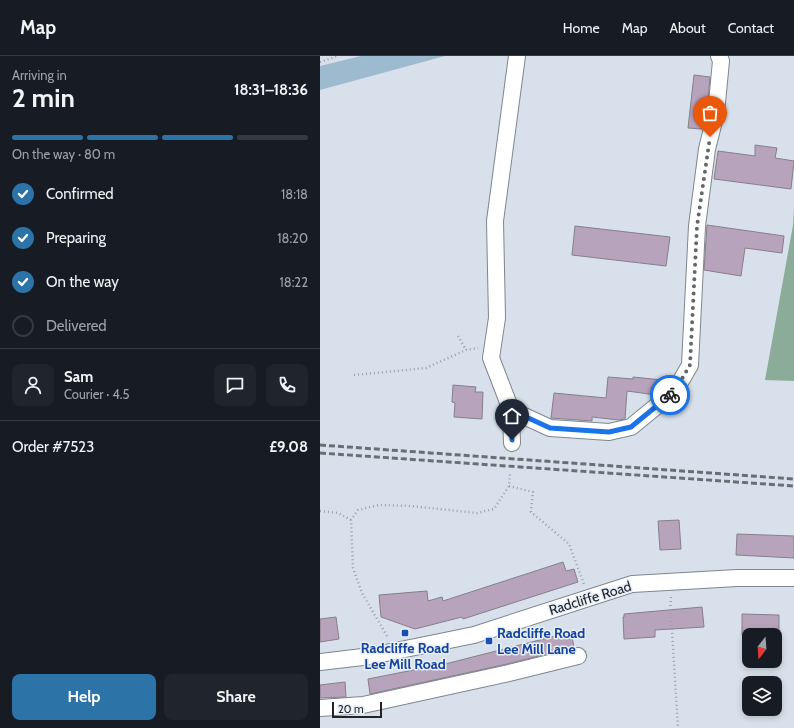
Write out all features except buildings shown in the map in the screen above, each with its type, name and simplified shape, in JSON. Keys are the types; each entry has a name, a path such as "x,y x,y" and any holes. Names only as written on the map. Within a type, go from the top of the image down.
{"street":[{"path":"512,443 511,410 491,358 497,318 495,221 517,56"},
{"path":"511,410 550,428 609,432 631,427 675,391 690,365 697,226 707,149 716,113 721,61 719,56"},
{"name":"Radcliffe Road","path":"320,662 371,656 474,635 585,588 737,578 794,578"},
{"path":"320,708 363,705 509,673 578,656"}],"path":[{"path":"320,62 338,56"},
{"path":"458,336 466,350"},
{"path":"354,375 426,368 466,350 492,345"},
{"path":"395,651 362,593 353,568 351,520 358,510 379,505 411,506 477,513 494,509 509,486 510,474"},
{"path":"509,486 533,492 531,512 569,544 585,588"},
{"path":"320,512 338,513 351,520"},
{"path":"672,582 670,612 678,728"}],"green space":[{"path":"794,208 794,381 765,380 793,225"}],"water":[{"path":"361,56 445,56 320,90 320,66"}],"railway":[{"path":"320,445 794,479"},
{"path":"320,453 794,486"}],"way so far":[{"path":"670,395 675,391 690,365 697,226 707,149 710,137"}],"place":[{"name":"Radcliffe Road Lee Mill Road","path":"405,633"},
{"name":"Radcliffe Road Lee Mill Lane","path":"489,641"}],"route":[{"path":"512,440 511,410 550,428 609,432 631,427 670,395"}]}
